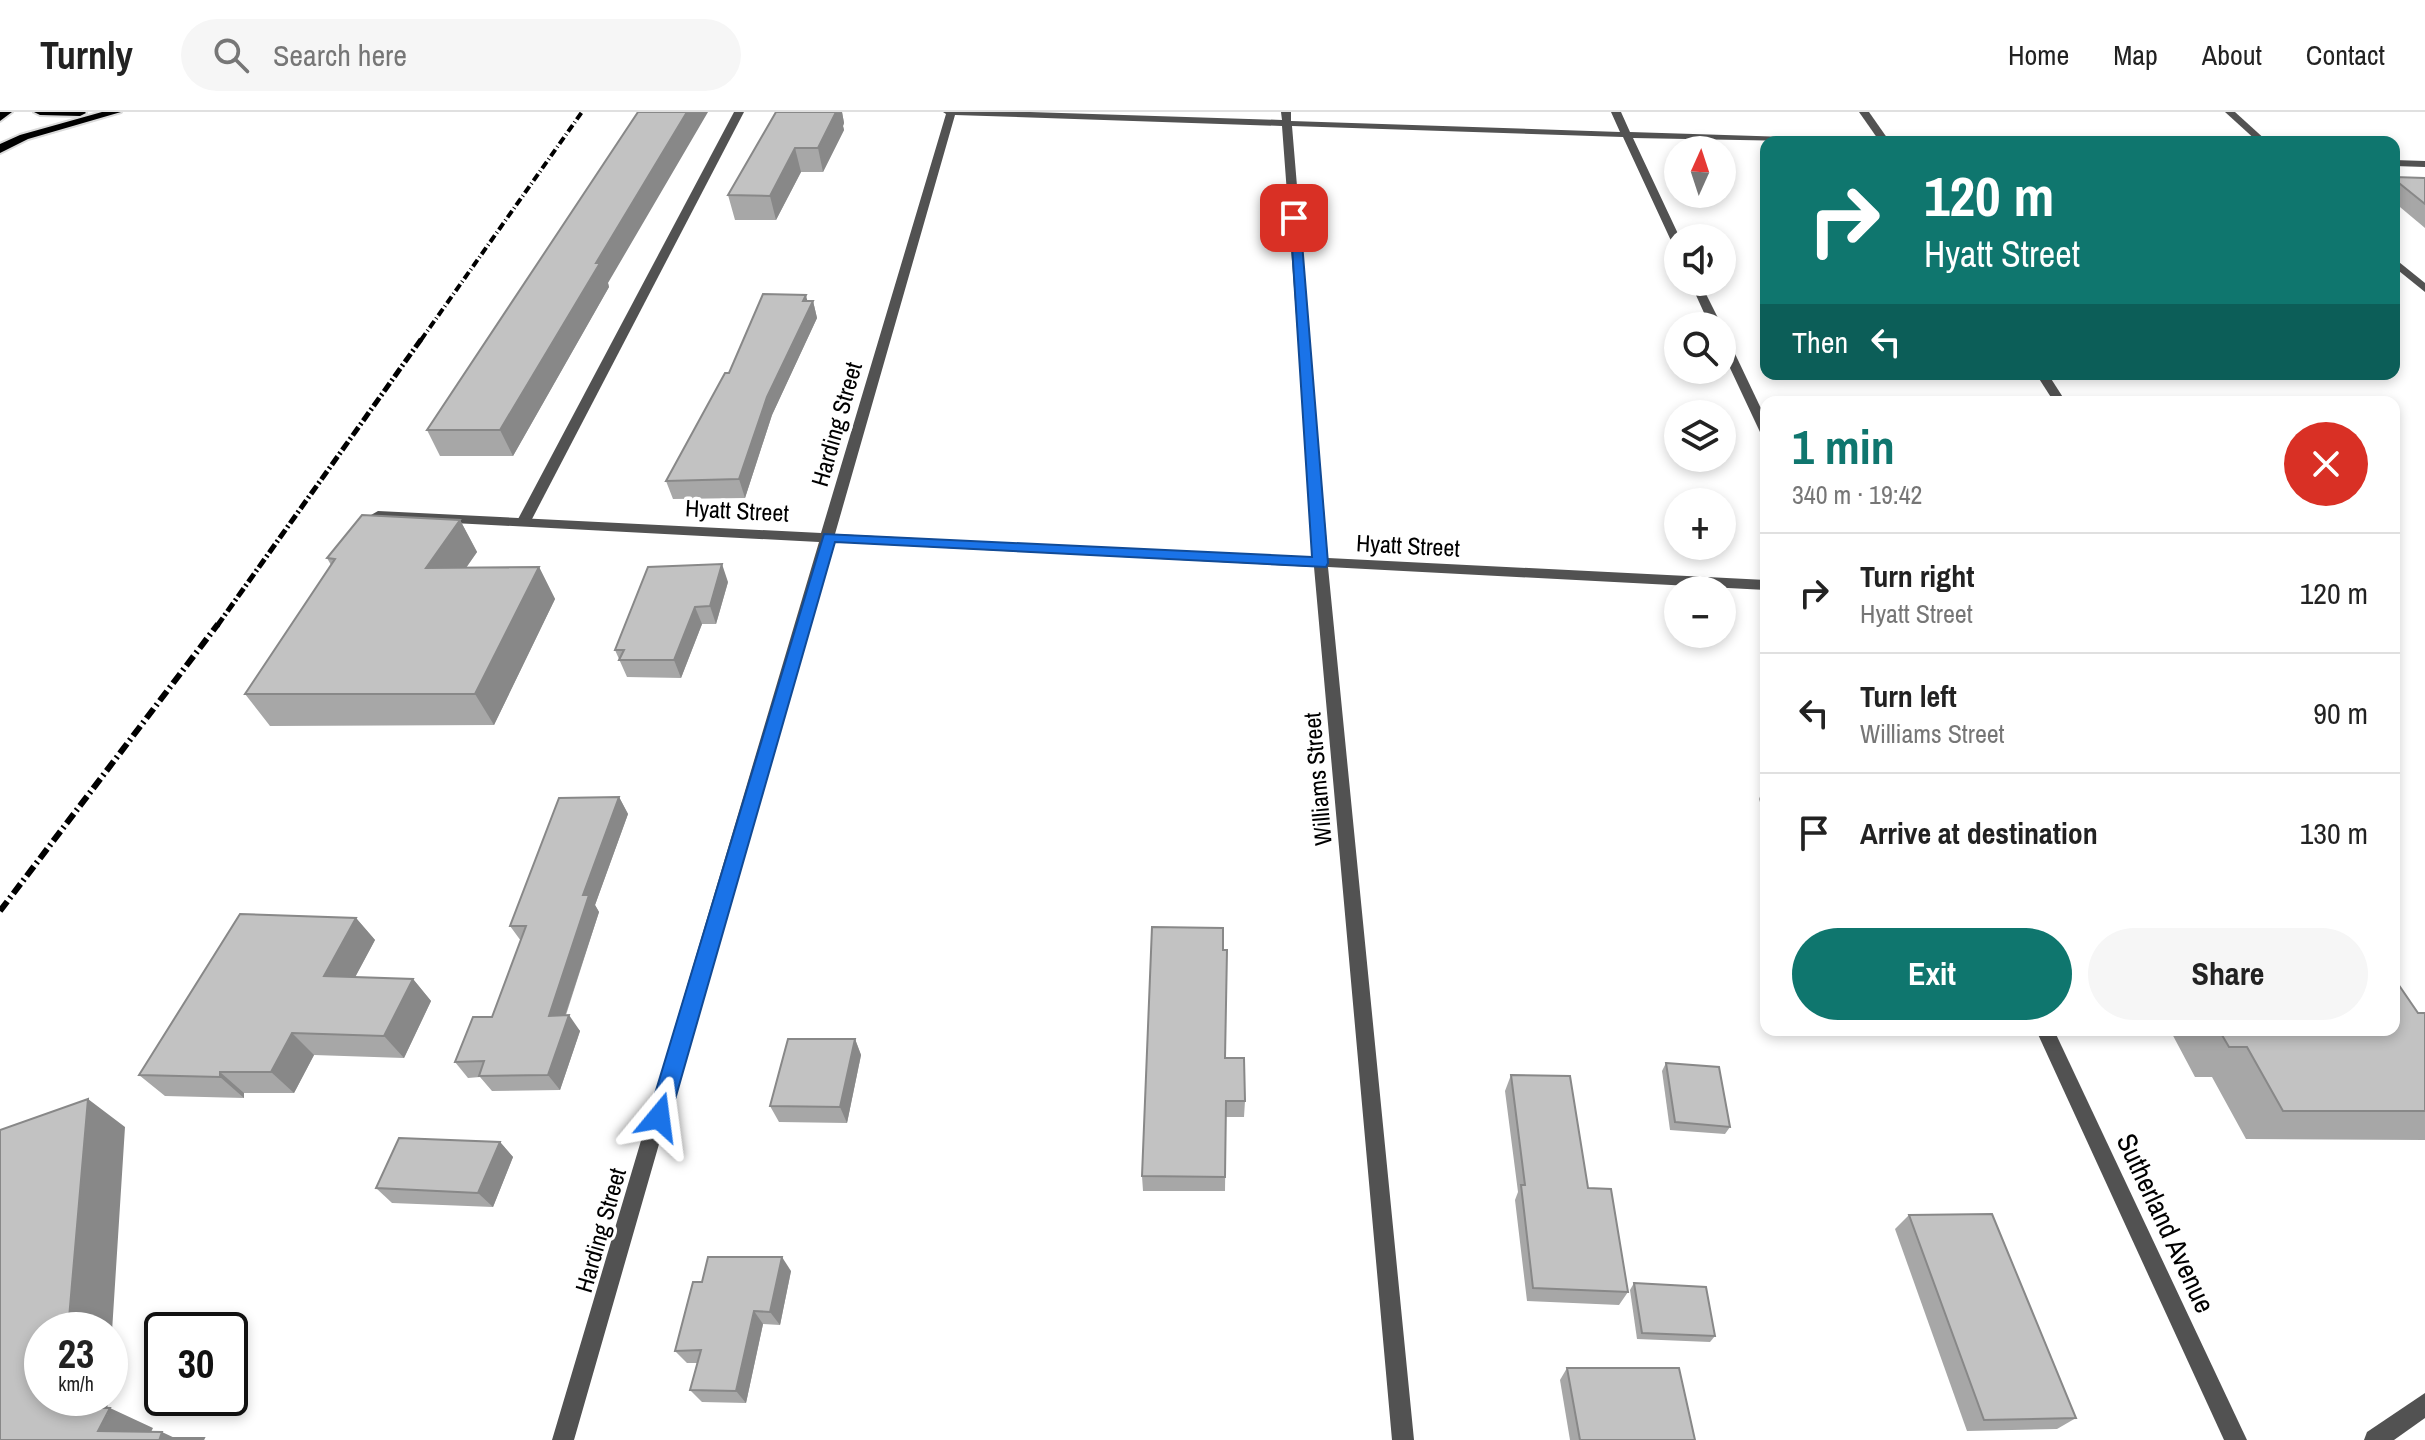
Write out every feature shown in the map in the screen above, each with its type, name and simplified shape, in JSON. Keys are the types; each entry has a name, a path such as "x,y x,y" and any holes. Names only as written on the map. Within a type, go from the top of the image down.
{"main road":[{"path":"0,118 6,112"},
{"path":"40,112 99,112"},
{"path":"0,149 24,137 115,112"}],"street":[{"path":"524,521 739,112"},
{"path":"949,112 1286,118 1760,139"},
{"name":"Harding Street","path":"563,1440 829,537 949,112"},
{"path":"1616,112 1668,224"},
{"path":"1864,112 1881,136"},
{"path":"2230,112 2256,136"},
{"name":"Williams Street","path":"1286,118 1321,563 1403,1440"},
{"path":"2400,163 2425,164"},
{"path":"2400,266 2425,289"},
{"path":"1736,369 1760,419"},
{"name":"Hyatt Street","path":"378,515 1760,585"},
{"name":"Sutherland Avenue","path":"2048,1036 2236,1440"},
{"path":"2375,1440 2425,1404"}],"building":[{"path":"638,112 687,112 500,430 427,430"},
{"path":"776,112 836,112 818,148 795,148 770,196 728,195"},
{"path":"2400,177 2425,178 2425,204 2400,184"},
{"path":"763,294 806,295 803,301 813,301 767,397 739,479 666,481 725,373 729,373"},
{"path":"362,515 460,520 426,568 539,567 475,694 245,694 335,559 327,558"},
{"path":"722,564 710,606 695,607 674,660 619,660 624,650 615,650 648,567"},
{"path":"619,797 583,895 589,895 549,1016 569,1015 548,1075 479,1076 484,1061 455,1062 473,1017 492,1017 526,926 510,926 559,798"},
{"path":"240,914 356,918 324,976 413,979 384,1036 292,1033 271,1072 220,1072 220,1077 139,1075"},
{"path":"1152,927 1223,928 1223,950 1227,950 1225,1058 1244,1058 1245,1101 1226,1101 1225,1177 1142,1176"},
{"path":"2400,987 2418,1013 2425,1013 2425,1111 2283,1111 2247,1047 2229,1047 2223,1036 2400,1036"},
{"path":"788,1039 855,1039 840,1107 770,1106"},
{"path":"1666,1063 1719,1067 1730,1127 1675,1122"},
{"path":"1511,1075 1570,1076 1588,1188 1611,1189 1628,1292 1533,1288 1521,1185 1525,1185"},
{"path":"88,1099 70,1312 24,1312 24,1416 106,1416 98,1431 162,1432 160,1438 203,1440 0,1440 0,1130"},
{"path":"399,1138 500,1142 478,1193 376,1188"},
{"path":"1992,1214 2076,1418 1984,1420 1909,1215"},
{"path":"708,1257 782,1257 770,1312 754,1311 736,1391 690,1390 701,1350 675,1351 693,1282 702,1282"},
{"path":"1634,1283 1706,1287 1715,1336 1642,1333"},
{"path":"1567,1368 1679,1368 1695,1440 1580,1440"}],"railway":[{"path":"421,340 582,112"},
{"path":"217,626 422,338"},
{"path":"0,911 218,624"}],"route":[{"path":"659,1117 829,537 1321,563 1294,218"}]}
